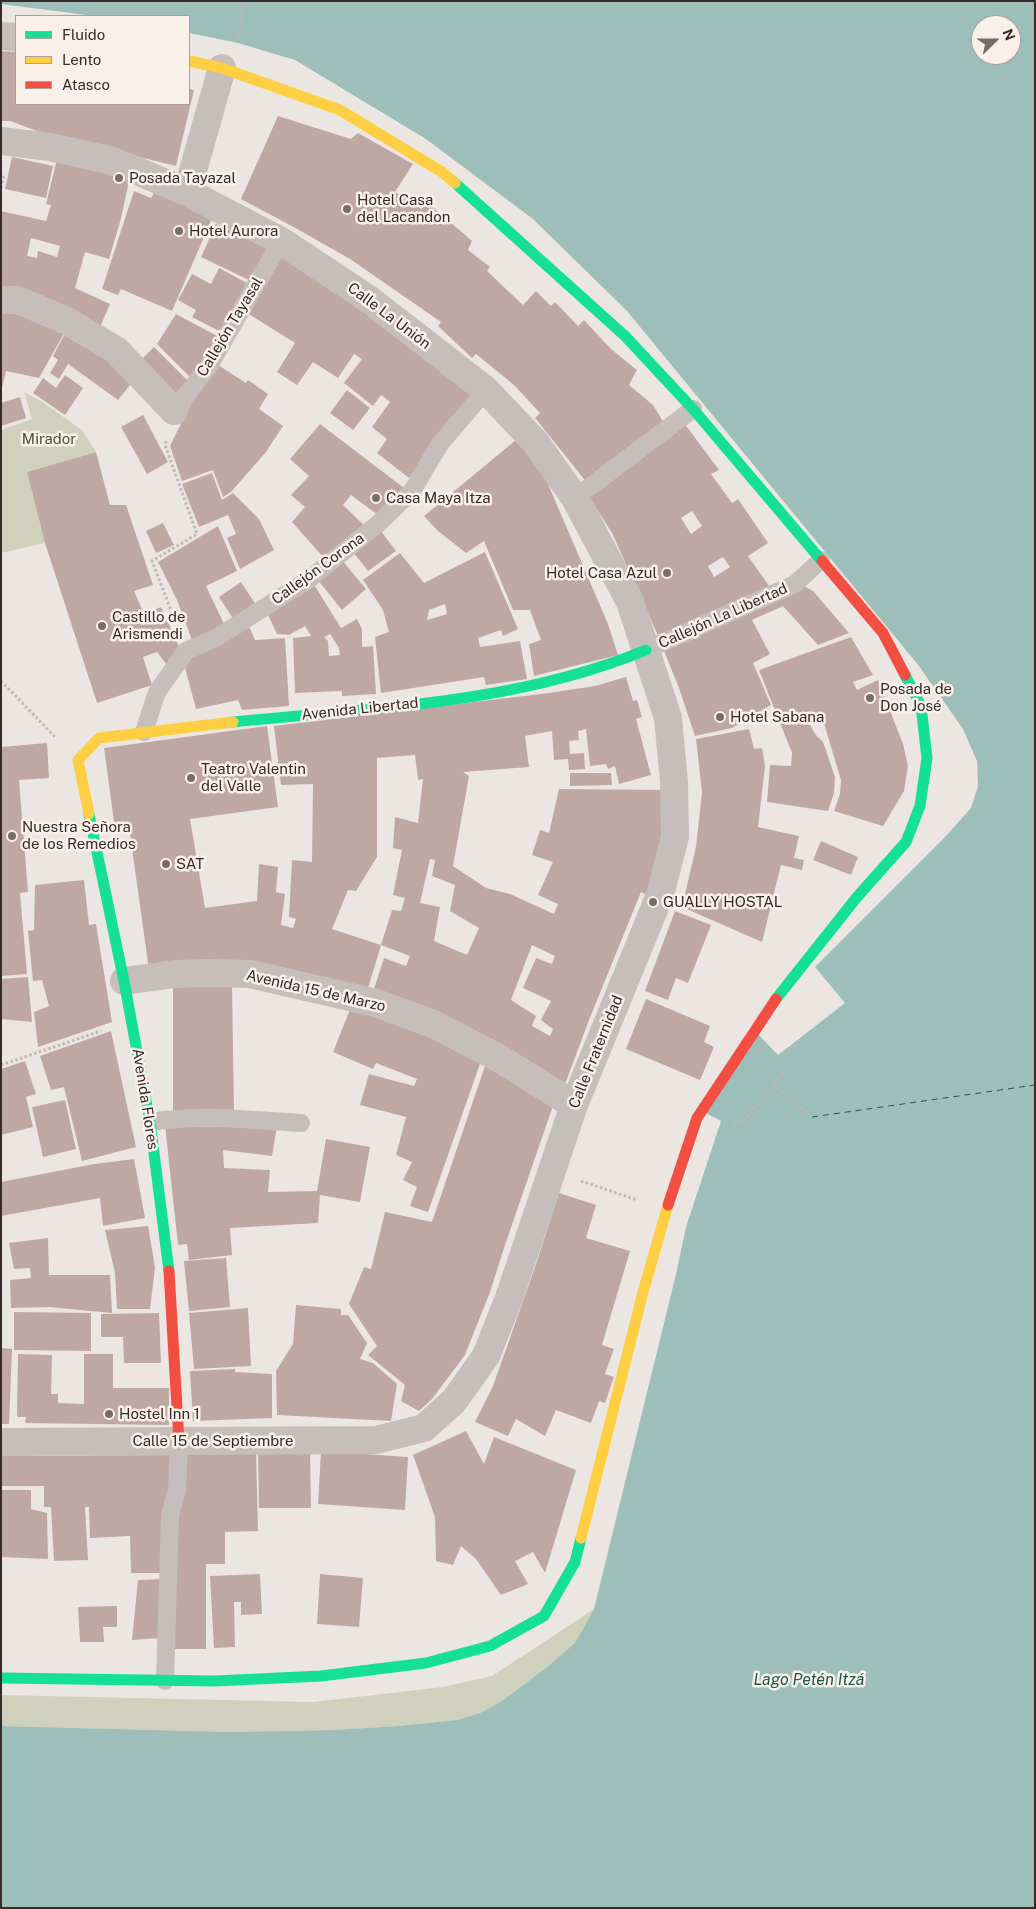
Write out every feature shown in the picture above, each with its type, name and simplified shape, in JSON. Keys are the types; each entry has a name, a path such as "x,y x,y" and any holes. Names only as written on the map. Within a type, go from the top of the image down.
{"street":[{"path":"1,36 15,37"},
{"path":"1,1678 215,1681 321,1676 426,1663 490,1646 544,1616 575,1562 643,1292 666,1210 697,1118 768,1010 857,897 906,842 920,806 927,758 921,706 882,633 693,409 625,336 442,172 340,110 222,68 190,61"},
{"path":"187,192 222,68"},
{"name":"Calle La Unión","path":"1,141 50,147 113,161 187,192 281,241 370,300 486,390 536,444 575,498 630,602 646,650"},
{"path":"1,300 18,300 67,321 116,350 174,411"},
{"name":"Avenida Libertad","path":"78,760 99,738 434,702 536,686 615,663 646,650"},
{"name":"Calle Fraternidad","path":"424,1428 454,1401 486,1356 509,1298 574,1105 660,895 675,837 674,782 668,718 646,650"},
{"name":"Avenida Flores","path":"78,760 132,1020 150,1122 168,1270 179,1442"},
{"name":"Avenida 15 de Marzo","path":"124,981 175,974 209,972 250,974 376,1003 433,1024 497,1058 574,1105"},
{"name":"Calle 15 de Septiembre","path":"1,1442 376,1440 424,1428"}],"lane":[{"name":"Callejón Tayasal","path":"174,411 209,366 281,241"},
{"name":"Callejón Corona","path":"186,651 216,638 308,580 378,524 412,490 440,444 486,390"},
{"path":"575,498 693,409"},
{"name":"Callejón La Libertad","path":"646,650 795,584 821,560"},
{"path":"144,732 157,692 186,651"},
{"path":"150,1122 176,1118 194,1118 301,1123"},
{"path":"165,1681 170,1515 177,1490 179,1442"}],"path":[{"path":"238,43 244,1"},
{"path":"174,411 165,445 197,534 152,561 186,651"},
{"path":"1,681 78,760"},
{"path":"1,1065 132,1020"},
{"path":"697,1118 742,1122 786,1068"},
{"path":"773,1085 812,1117"},
{"path":"552,1170 666,1210"}],"green space":[{"name":"Mirador","path":"24,392 41,401 82,430 96,452 27,472 45,543 1,553 1,430 32,419"},
{"path":"594,1609 575,1643 547,1667 502,1701 480,1713 457,1720 333,1730 229,1732 1,1726 1,1695 313,1702 443,1687 492,1676"}],"water":[{"name":"Lago Petén Itzá","path":"1,1 1035,1 1035,1908 1,1908 1,1726 229,1732 333,1730 457,1720 480,1713 502,1701 575,1643 594,1609 686,1227 721,1121 704,1112 755,1031 778,1055 845,1003 815,967 945,837 971,808 978,786 977,761 963,729 919,666 627,311 533,219 426,139 295,60 238,43 190,33 190,15 86,15 1,4"}],"building":[{"path":"1,51 15,52 15,105 190,105 190,89 194,90 176,166 45,134 10,121 1,121"},
{"path":"278,116 351,139 358,133 413,164 395,192 421,209 428,203 472,241 468,250 490,267 487,271 523,305 536,291 551,306 555,302 578,326 584,320 611,349 637,370 629,385 653,405 666,426 588,484 535,418 540,413 514,385 476,354 472,358 438,326 441,322 350,259 241,199"},
{"path":"58,155 131,173 109,259 85,252 75,288 110,304 98,332 1,292 1,211 46,221 51,205 46,204","holes":["31,238 60,246 57,257 38,251 37,258 27,256"]},
{"path":"12,157 53,166 46,198 5,189"},
{"path":"157,187 214,214 172,311 121,289 118,295 102,289 134,191 151,198"},
{"path":"216,224 267,248 251,281 201,257"},
{"path":"281,253 476,390 409,478 377,453 387,439 372,427 390,402 381,395 373,406 344,383 362,359 354,354 338,378 313,362 297,385 277,372 295,343 244,311"},
{"path":"219,268 247,283 221,332 192,317 196,310 178,300 192,274 211,284"},
{"path":"1,305 68,326 39,378 6,371 2,388"},
{"path":"176,314 219,337 190,377 157,344"},
{"path":"69,326 135,379 118,400 68,364 59,379 50,373 58,360 53,356"},
{"path":"154,347 188,381 169,400 135,366"},
{"path":"218,365 246,383 248,380 268,394 259,409 283,426 266,452 231,492 223,497 213,470 182,481 170,446 191,403"},
{"path":"65,375 83,388 65,415 33,393 43,378 56,388"},
{"path":"347,390 370,408 353,430 330,413"},
{"path":"20,397 26,418 1,426 1,403"},
{"path":"143,415 168,462 147,474 121,427"},
{"path":"684,423 719,470 711,474 732,503 738,499 768,543 748,556 772,590 659,638 612,533 587,494","holes":["692,511 702,526 691,534 681,518","723,557 730,567 714,577 708,566"]},
{"path":"320,424 408,491 382,518 351,495 343,505 366,527 325,559 292,522 305,507 291,495 309,476 290,459"},
{"path":"516,440 545,477 608,624 618,655 534,676 529,644 541,640 530,610 513,610 484,541 466,553 438,531 424,516"},
{"path":"96,452 110,505 126,505 153,585 134,591 144,614 161,607 181,651 166,664 157,652 143,657 152,685 97,703 45,543 27,472"},
{"path":"212,473 222,500 233,493 259,519 274,550 240,569 227,538 236,534 228,515 199,527 182,484"},
{"path":"163,523 174,545 156,553 146,531"},
{"path":"218,526 237,571 206,586 225,626 192,640 177,600 158,562"},
{"path":"378,527 396,551 368,571 350,548"},
{"path":"485,552 518,629 503,636 501,630 478,638 480,647 520,641 527,679 486,685 484,677 381,693 375,637 389,632 383,610 363,580 400,553 424,583","holes":["445,604 447,614 427,620 429,610"]},
{"path":"341,559 366,589 342,610 317,579"},
{"path":"241,582 256,605 234,620 219,597"},
{"path":"313,583 341,628 357,619 362,629 362,647 373,646 376,694 342,696 342,691 295,693 293,638 311,636 305,626 289,635 277,634 267,613","holes":["330,634 339,648 340,655 329,656 328,641 324,637"]},
{"path":"800,584 813,591 849,633 818,645 783,606 752,620 770,654 753,663 771,705 732,728 695,736 679,688 662,646"},
{"path":"248,624 255,640 285,638 289,706 242,710 238,700 196,709 184,664 190,654"},
{"path":"851,637 873,675 853,682 857,690 878,680 903,744 908,766 904,791 883,826 834,811 840,794 841,780 823,720 808,722 823,742 835,777 834,793 828,811 767,802 770,765 791,766 792,753 759,670"},
{"path":"626,677 633,701 637,700 642,717 636,719 651,775 619,784 615,766 608,769 606,764 590,766 586,729 578,731 579,740 569,741 570,754 584,753 585,769 569,770 568,759 554,760 552,731 525,736 529,767 463,772 469,776 453,866 486,888 510,894 554,914 558,904 538,895 553,862 532,855 540,830 549,833 559,789 668,790 665,829 647,895 641,892 564,1087 372,995 384,958 406,966 410,956 381,945 366,995 149,970 129,827 115,829 104,748 267,726 278,807 190,819 205,908 257,901 259,864 278,867 276,892 285,894 281,925 293,928 296,919 289,917 292,860 312,862 313,784 281,785 274,726 595,686","holes":["415,755 418,780 423,779 418,823 395,817 393,848 402,850 393,895 405,898 401,911 392,910 381,945 332,929 348,890 356,891 377,857 377,758","430,859 435,860 432,876 455,885 450,911 479,928 467,955 434,941 440,907 420,903","532,945 555,956 552,964 536,958 523,988 551,1001 541,1020 553,1029 550,1036 532,1026 536,1016 511,1000"]},
{"path":"749,729 754,749 762,748 765,766 758,827 799,836 794,858 804,860 802,870 781,865 762,942 682,907 696,847 702,793 696,739"},
{"name":"Nuestra Señora de los Remedios","path":"47,743 49,778 19,780 28,892 20,893 27,974 1,976 1,747"},
{"path":"570,773 611,773 612,785 570,786"},
{"path":"821,841 858,857 851,875 813,860"},
{"path":"84,880 89,925 96,924 112,1022 38,1047 34,1012 49,1006 42,980 33,981 28,931 34,930 35,885"},
{"path":"675,911 711,925 688,983 676,978 668,1000 645,991"},
{"path":"28,977 32,1022 1,1019 1,979"},
{"path":"173,984 232,984 234,1112 173,1113"},
{"path":"646,999 710,1026 704,1042 714,1047 700,1080 626,1049"},
{"path":"351,1007 482,1058 428,1212 410,1206 417,1187 403,1180 412,1162 396,1155 406,1117 360,1105 369,1074 414,1086 417,1079 376,1063 373,1069 333,1052"},
{"path":"111,1031 136,1147 82,1161 64,1087 51,1090 40,1056"},
{"path":"25,1061 36,1094 26,1097 33,1127 1,1135 1,1069"},
{"path":"486,1063 555,1100 490,1292 465,1355 432,1399 419,1411 401,1401 405,1385 368,1355 377,1346 349,1304 364,1267 371,1269 385,1212 432,1222"},
{"path":"65,1100 76,1149 43,1157 32,1107"},
{"path":"165,1125 277,1127 272,1156 223,1150 224,1168 270,1170 268,1192 317,1191 326,1139 370,1147 360,1202 320,1195 318,1223 230,1228 232,1255 189,1260 187,1244 178,1245"},
{"path":"134,1159 145,1218 103,1226 100,1198 1,1216 1,1182 94,1164"},
{"path":"559,1193 596,1205 586,1238 630,1251 602,1345 614,1349 605,1374 614,1377 605,1403 599,1401 591,1423 556,1410 545,1436 516,1419 508,1436 475,1422 493,1386"},
{"path":"148,1226 155,1267 150,1309 117,1309 115,1273 105,1230"},
{"path":"48,1238 49,1275 110,1275 112,1313 49,1307 11,1308 10,1280 31,1278 30,1268 14,1269 9,1243"},
{"path":"226,1258 230,1307 189,1311 184,1261"},
{"path":"296,1305 341,1309 341,1315 348,1315 367,1343 360,1359 373,1363 397,1384 391,1421 277,1415 276,1371 293,1344"},
{"path":"248,1308 251,1366 194,1369 189,1313"},
{"path":"14,1312 91,1313 91,1351 14,1350"},
{"path":"159,1313 161,1363 124,1363 123,1337 101,1337 101,1314"},
{"path":"1,1348 12,1349 9,1424 1,1424"},
{"path":"18,1354 52,1355 51,1394 58,1394 58,1403 84,1404 84,1354 113,1354 113,1388 169,1388 169,1425 25,1423 26,1417 17,1417"},
{"path":"235,1369 235,1372 272,1374 272,1418 193,1421 190,1371"},
{"path":"466,1431 484,1464 494,1437 576,1470 545,1573 533,1552 515,1561 528,1584 501,1595 476,1559 461,1546 453,1565 436,1561 435,1517 413,1455"},
{"path":"310,1448 311,1508 259,1508 258,1449"},
{"path":"256,1451 258,1531 225,1532 225,1564 206,1564 206,1649 174,1649 174,1533 182,1452"},
{"path":"321,1451 408,1457 405,1510 318,1504"},
{"path":"170,1455 167,1573 131,1573 130,1536 90,1538 89,1507 85,1507 88,1560 54,1561 51,1507 44,1507 44,1486 1,1486 1,1456"},
{"path":"1,1490 31,1490 31,1509 47,1513 48,1559 1,1557"},
{"path":"260,1574 262,1614 241,1615 241,1602 234,1602 235,1647 214,1648 210,1576"},
{"path":"320,1574 363,1578 359,1627 317,1624"},
{"path":"164,1579 160,1638 132,1640 138,1580"},
{"path":"117,1606 117,1627 103,1627 104,1642 80,1642 78,1607"}],"ferry route":[{"path":"812,1117 1035,1085"}],"traffic: fast":[{"path":"455,183 625,336 693,409 822,561"},
{"path":"233,722 390,707 495,693 597,668 646,650"},
{"path":"776,999 857,897 906,842 920,806 927,758 921,706 905,675"},
{"path":"89,814 124,981 150,1122 169,1271"},
{"path":"1,1678 215,1681 321,1676 426,1663 490,1646 544,1616 575,1562 581,1538"}],"traffic: slow":[{"path":"190,61 222,68 340,110 442,172 455,183"},
{"path":"89,814 78,760 99,738 233,722"},
{"path":"581,1538 643,1292 668,1205"}],"traffic: jam":[{"path":"822,561 883,633 905,675"},
{"path":"668,1205 697,1118 776,999"},
{"path":"169,1271 179,1442"}],"place":[{"name":"Posada Tayazal","path":"119,178"},
{"name":"Hotel Casa del Lacandon","path":"347,209"},
{"name":"Hotel Aurora","path":"179,231"},
{"name":"Casa Maya Itza","path":"376,498"},
{"name":"Hotel Casa Azul","path":"667,573"},
{"name":"Castillo de Arismendi","path":"102,626"},
{"name":"Posada de Don José","path":"870,698"},
{"name":"Hotel Sabana","path":"720,717"},
{"name":"Teatro Valentin del Valle","path":"191,778"},
{"name":"Nuestra Señora de los Remedios","path":"12,836"},
{"name":"SAT","path":"166,864"},
{"name":"GUALLY HOSTAL","path":"653,902"},
{"name":"Hostel Inn 1","path":"109,1414"}]}
